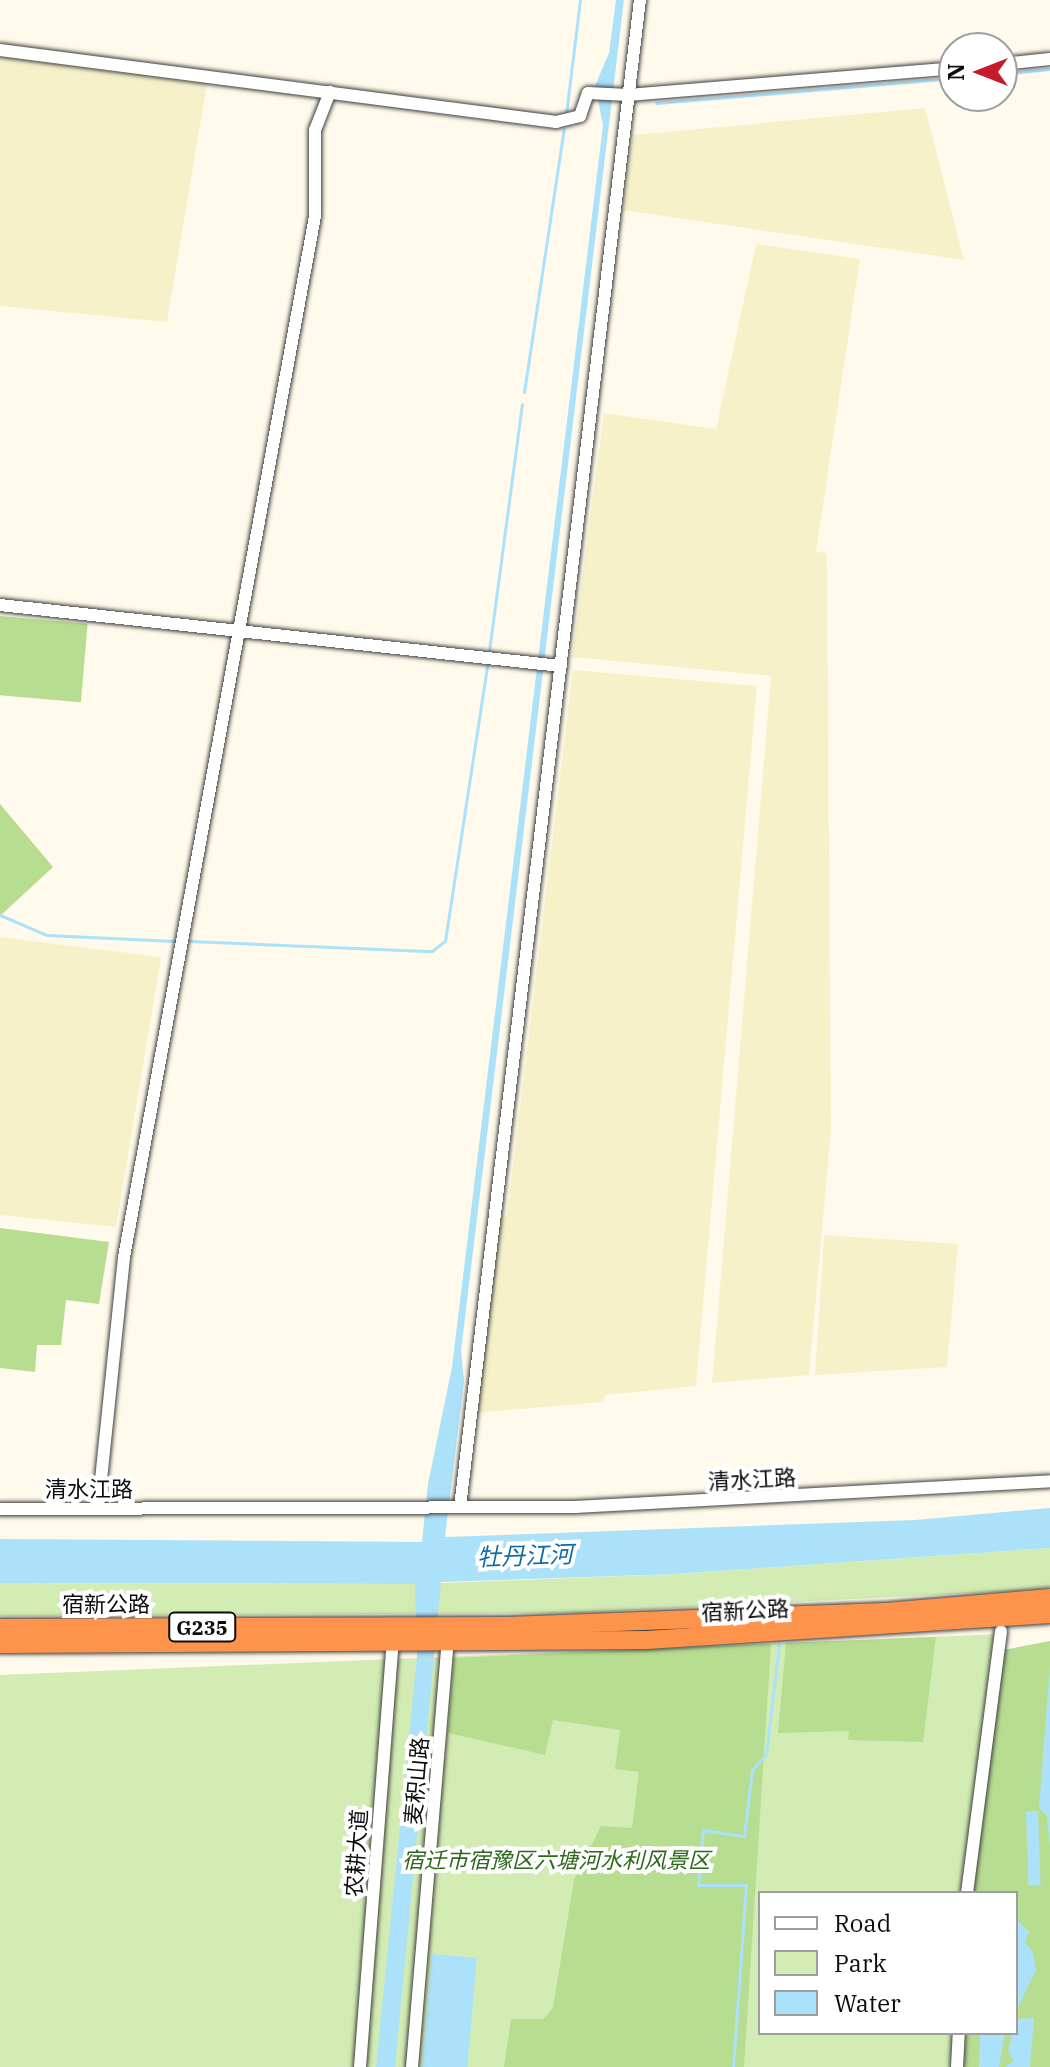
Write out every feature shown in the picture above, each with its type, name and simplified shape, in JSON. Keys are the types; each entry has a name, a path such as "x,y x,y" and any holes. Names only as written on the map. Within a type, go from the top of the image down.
{"highway":[{"name":"宿新公路","path":"444,1637 886,1612 1050,1598"},
{"name":"宿新公路","path":"444,1637 647,1640 1050,1614"},
{"name":"宿新公路","path":"0,1628 400,1637"},
{"name":"宿新公路","path":"0,1644 400,1637"},
{"path":"400,1637 444,1637"}],"street":[{"path":"457,1507 556,665 640,0"},
{"path":"0,50 556,122 580,116 588,93 628,95 938,69"},
{"path":"1018,62 1050,59"},
{"path":"98,1509 124,1257 315,216 315,130 330,92"},
{"path":"0,605 556,665"},
{"name":"清水江路","path":"0,1509 457,1507 702,1502 1050,1481"},
{"path":"967,1891 1001,1631"},
{"name":"农耕大道","path":"360,2067 400,1637"},
{"name":"麦积山路","path":"412,2067 444,1637"},
{"path":"957,2067 959,2035"}],"shaded area":[{"path":"0,57 207,84 167,322 0,306"},
{"path":"925,108 964,260 623,210 633,135"},
{"path":"756,244 860,259 816,552 827,553 831,1131 809,1375 712,1383 771,676 572,657 604,413 716,429"},
{"path":"573,670 757,686 696,1386 605,1395 604,1402 474,1413 498,1216 507,1216"},
{"path":"0,937 161,957 116,1227 0,1215"},
{"path":"824,1235 958,1244 947,1367 815,1375"}],"green space":[{"path":"0,616 88,624 81,702 0,695"},
{"path":"0,804 53,867 0,916"},
{"path":"0,1228 109,1242 99,1304 66,1300 61,1345 37,1345 35,1372 0,1368"},
{"path":"1050,1548 1050,1587 1015,1591 573,1613 0,1616 0,1583 415,1584 675,1574"},
{"name":"宿迁市宿豫区六塘河水利风景区","path":"1005,1634 972,1891 758,1891 758,2035 966,2035 964,2067 0,2067 0,1675"},
{"path":"936,1637 923,1742 848,1740 849,1731 778,1733 786,1643"},
{"path":"1050,1641 1050,2067 964,2067 966,2035 1018,2035 1018,1891 972,1891 1003,1650"},
{"path":"771,1644 744,2067 504,2067 511,2019 544,2019 553,2007 574,1880 601,1826 632,1828 639,1772 615,1769 620,1730 553,1720 545,1755 448,1733 454,1658"}],"water":[{"name":"牡丹江河","path":"616,0 624,0 461,1351 464,1381 445,1537 915,1520 1050,1508 1050,1548 675,1574 441,1582 395,2067 376,2067 417,1656 415,1584 0,1583 0,1539 422,1542 428,1484 452,1367 603,125 595,86 609,53"},
{"path":"1050,1665 1050,1848 1047,1816 1039,1808"},
{"path":"1026,1811 1038,1811 1041,1885 1029,1885"},
{"path":"1018,1920 1029,1932 1025,1942 1033,1953 1036,1970 1018,2007"},
{"path":"432,1954 477,1958 467,2067 422,2067"},
{"path":"1034,2018 1030,2067 1005,2067 1014,2061 1008,2051 1012,2035 1018,2035 1018,2019"},
{"path":"980,2035 1005,2035 999,2067 979,2067"}],"waterway":[{"path":"566,114 580,0"},
{"path":"1018,72 1050,69"},
{"path":"656,103 938,79"},
{"path":"524,392 564,129"},
{"path":"489,651 522,404"},
{"path":"190,941 432,951 445,941 487,665"},
{"path":"0,915 47,935 175,941"},
{"path":"733,2067 746,1885 698,1885 703,1830 744,1836 752,1770 766,1754 779,1645"}]}
